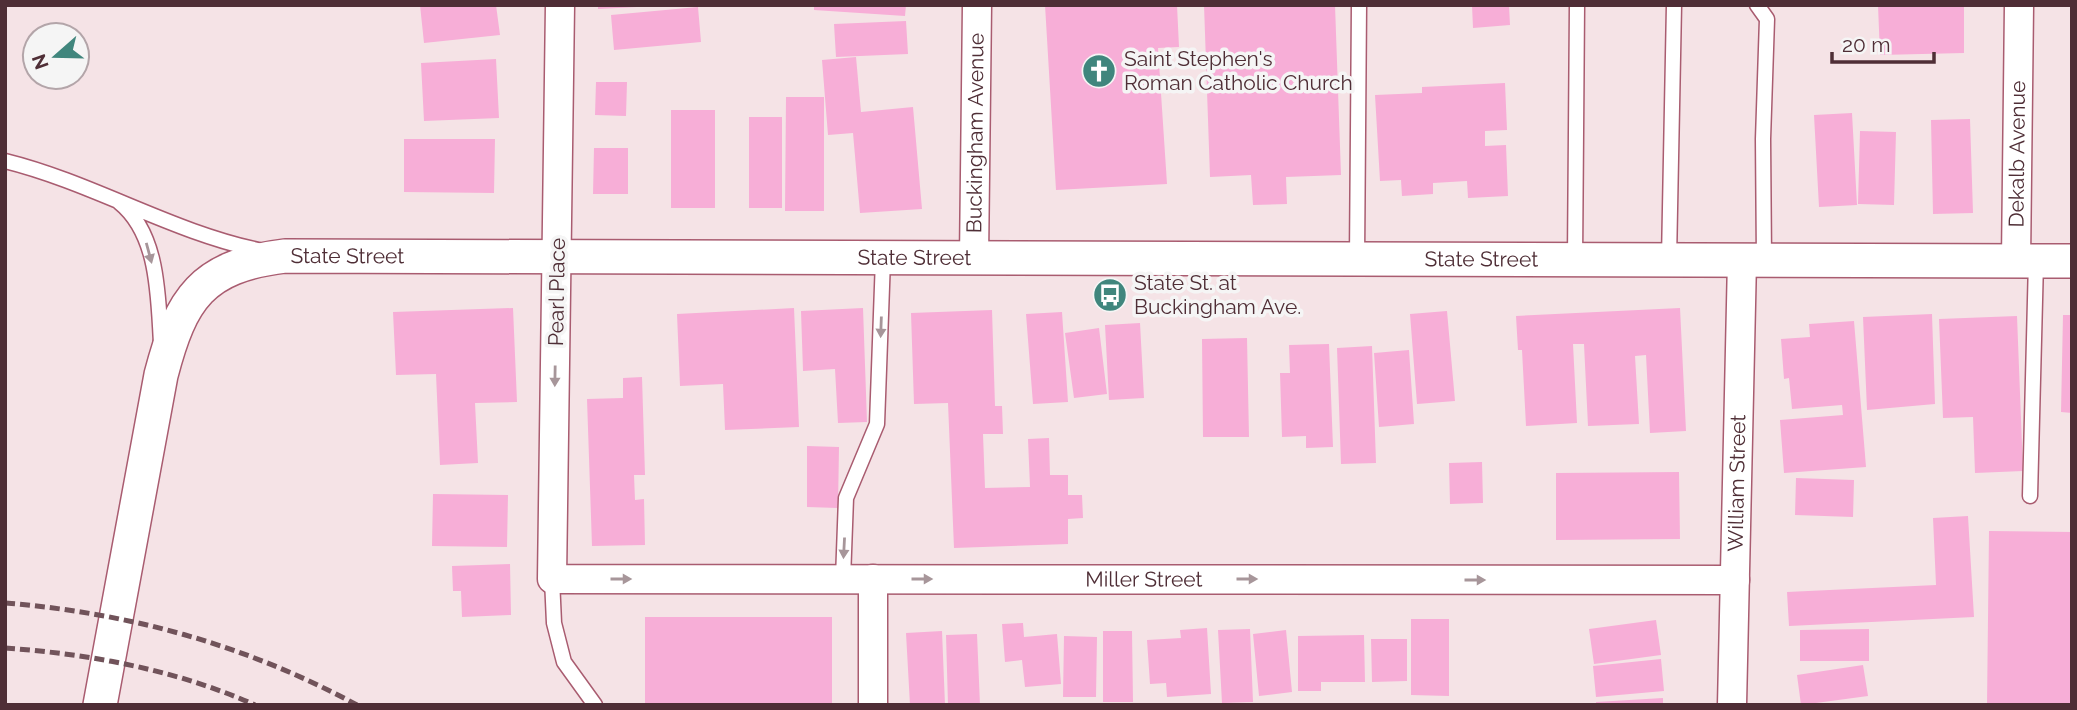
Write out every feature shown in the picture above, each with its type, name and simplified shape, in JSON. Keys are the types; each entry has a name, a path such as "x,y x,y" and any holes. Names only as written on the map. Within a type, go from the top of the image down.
{"street":[{"name":"Pearl Place","path":"552,579 560,5"},
{"name":"Buckingham Avenue","path":"974,259 977,5"},
{"name":"Dekalb Avenue","path":"2018,5 2026,261"},
{"name":"State Street","path":"100,705 161,374 174,326 186,303 199,288 212,277 243,262 285,256 2072,261"},
{"name":"William Street","path":"1732,705 1735,580 1753,260"},
{"name":"Miller Street","path":"552,579 1735,580"},
{"path":"873,579 873,705"}],"lane":[{"path":"1357,260 1359,5"},
{"path":"1575,260 1577,5"},
{"path":"1669,260 1674,5"},
{"path":"1753,260 1763,139 1767,19 1757,5"},
{"path":"5,161 40,170 113,197 200,235 285,256"},
{"path":"113,197 136,220 149,249 160,319 161,374"},
{"path":"843,579 846,498 877,424 883,259"},
{"path":"2026,261 2030,496"},
{"path":"552,579 554,623 564,662 595,705"}],"building":[{"path":"420,5 496,5 500,35 424,43"},
{"path":"598,5 637,5 637,7 598,9"},
{"path":"814,5 906,5 905,16 814,10"},
{"path":"1045,5 1177,5 1179,47 1158,48 1167,184 1056,190"},
{"path":"1204,5 1335,5 1341,175 1286,177 1287,204 1253,205 1251,175 1210,177"},
{"path":"1472,5 1509,5 1510,25 1473,28"},
{"path":"1878,5 1964,5 1964,53 1880,55"},
{"path":"698,7 701,42 614,50 611,15"},
{"path":"906,21 908,54 836,57 834,24"},
{"path":"856,57 861,112 913,107 922,209 860,213 853,133 828,135 822,60"},
{"path":"496,59 499,118 424,121 421,63"},
{"path":"596,82 627,82 626,116 595,115"},
{"path":"1505,83 1507,130 1485,131 1485,146 1506,145 1508,196 1468,198 1467,181 1433,183 1433,194 1402,196 1401,180 1380,181 1375,95 1422,93 1422,87"},
{"path":"786,97 824,97 824,211 785,211"},
{"path":"671,110 715,110 715,208 671,208"},
{"path":"1852,113 1857,205 1819,207 1814,115"},
{"path":"749,117 782,117 782,208 749,208"},
{"path":"1970,119 1973,213 1933,214 1931,120"},
{"path":"1860,131 1896,132 1894,205 1858,204"},
{"path":"404,139 495,139 494,193 404,192"},
{"path":"594,148 628,148 628,194 593,194"},
{"path":"513,308 517,402 475,403 478,463 440,465 436,374 396,375 393,312"},
{"path":"794,308 799,427 725,430 723,384 680,386 677,314"},
{"path":"863,308 867,422 838,423 835,369 803,371 801,311"},
{"path":"1680,308 1686,431 1650,433 1646,355 1635,356 1639,424 1588,426 1584,344 1573,344 1577,423 1526,426 1522,350 1518,350 1516,316"},
{"path":"992,310 995,406 1002,406 1003,434 983,434 985,488 1030,487 1028,439 1049,438 1050,475 1068,475 1068,495 1082,495 1083,518 1068,519 1068,544 954,548 948,403 914,404 911,313"},
{"path":"1447,311 1455,401 1417,404 1410,314"},
{"path":"1062,312 1068,402 1033,404 1026,314"},
{"path":"1932,314 1935,404 1867,410 1863,317"},
{"path":"2063,315 2072,315 2072,413 2061,412"},
{"path":"2017,316 2023,471 1975,473 1973,417 1943,418 1939,319"},
{"path":"1854,321 1866,467 1784,473 1780,420 1843,415 1842,405 1792,409 1789,378 1784,379 1781,339 1810,337 1809,324"},
{"path":"1140,323 1144,398 1109,400 1105,325"},
{"path":"1099,328 1107,394 1074,398 1065,333"},
{"path":"1247,338 1249,437 1203,437 1202,339"},
{"path":"1329,344 1333,447 1306,448 1306,436 1282,437 1280,373 1290,373 1289,345"},
{"path":"1372,346 1376,463 1341,464 1337,348"},
{"path":"1409,350 1414,424 1379,427 1374,353"},
{"path":"642,377 645,475 634,475 635,500 644,499 645,545 592,546 587,399 623,398 623,378"},
{"path":"807,446 839,447 838,508 807,507"},
{"path":"1482,462 1483,503 1450,504 1449,463"},
{"path":"1679,472 1680,539 1556,540 1556,473"},
{"path":"1796,478 1854,480 1853,517 1795,515"},
{"path":"433,494 508,495 507,547 432,546"},
{"path":"1968,516 1974,617 1789,626 1787,592 1936,585 1933,518"},
{"path":"1989,531 2072,532 2072,705 1987,705"},
{"path":"510,564 511,615 462,617 461,591 453,591 452,566"},
{"path":"645,617 832,617 832,705 645,705"},
{"path":"1411,619 1449,619 1449,696 1411,695"},
{"path":"1656,620 1661,655 1594,664 1589,629"},
{"path":"1023,623 1024,637 1057,634 1061,684 1025,687 1022,660 1005,662 1002,624"},
{"path":"1207,628 1211,694 1167,697 1166,683 1150,684 1147,640 1181,638 1180,630"},
{"path":"1250,629 1253,702 1222,703 1218,630"},
{"path":"1869,629 1869,661 1800,661 1800,630"},
{"path":"1286,630 1292,692 1259,696 1253,634"},
{"path":"942,631 945,705 910,705 906,633"},
{"path":"1103,631 1132,631 1133,702 1103,702"},
{"path":"977,634 980,705 948,705 946,635"},
{"path":"1364,635 1365,682 1321,682 1321,691 1298,691 1298,636"},
{"path":"1064,636 1097,637 1096,697 1063,697"},
{"path":"1371,639 1407,639 1407,681 1372,682"},
{"path":"1661,659 1664,691 1596,697 1593,666"},
{"path":"1863,665 1868,696 1801,705 1797,675"},
{"path":"1663,698 1663,705 1596,705 1596,702"}],"railway":[{"path":"5,603 97,615 186,635 273,665 357,705"},
{"path":"5,648 101,659 164,673 255,705"}],"place":[{"name":"Saint Stephen's Roman Catholic Church","path":"1099,71"},
{"name":"State St. at Buckingham Ave.","path":"1110,295"}]}
